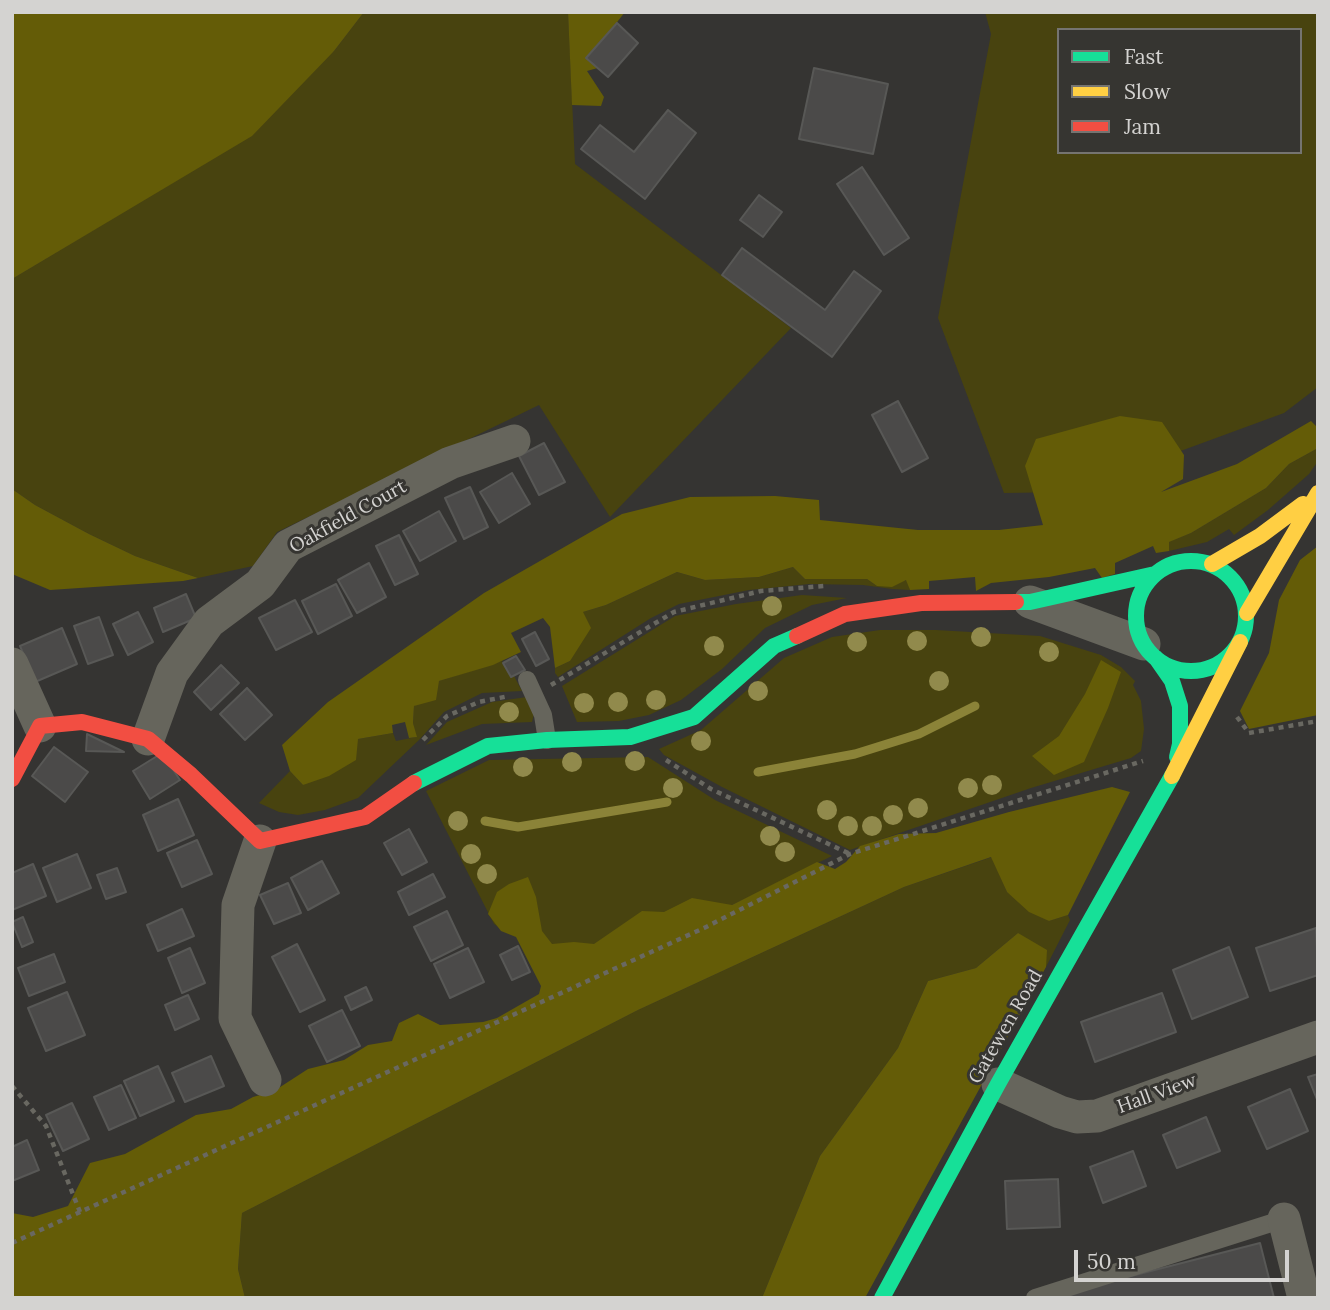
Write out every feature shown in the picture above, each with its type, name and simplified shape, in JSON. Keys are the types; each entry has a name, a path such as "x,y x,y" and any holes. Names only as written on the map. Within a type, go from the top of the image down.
{"main road":[{"name":"Gatewen Road","path":"1212,564 1260,536 1317,493"},
{"name":"Gatewen Road","path":"882,1298 998,1084 1171,779 1240,642 1246,628 1247,612 1317,493"},
{"path":"12,779 40,726 82,722 148,739 191,775 260,841 365,817 405,788 488,746 547,740 630,737 694,717 774,646 845,614 921,603 1030,602 1155,575 1167,566 1181,561 1212,564 1225,572 1236,583 1247,612"},
{"name":"Gatewen Road","path":"1155,575 1143,589 1137,607 1137,626 1150,651 1172,681 1180,706 1180,744 1171,779"},
{"path":"1150,651 1178,669 1202,670 1218,665 1240,642"}],"street":[{"name":"Oakfield Court","path":"148,739 172,673 209,622 260,584 288,546 450,463 514,441"},
{"path":"1030,602 1150,651"},
{"path":"12,664 40,726"},
{"path":"260,841 238,905 235,1018 265,1080"},
{"name":"Hall View","path":"998,1084 1060,1112 1077,1117 1097,1116 1318,1037"},
{"path":"1284,1219 1304,1298"}],"lane":[{"path":"529,687 543,715 547,740"},
{"path":"1037,1298 1284,1219"}],"path":[{"path":"418,745 447,716 478,702 529,687 551,685 674,612 761,591 832,586"},
{"path":"630,737 711,789 850,854"},
{"path":"12,1243 704,928 850,854 1154,757"},
{"path":"12,1086 46,1126 80,1212"}],"shaded area":[{"path":"12,12 364,12 334,51 252,136 12,279"},
{"path":"364,12 568,12 575,164 791,328 610,517 539,405 277,532 253,566 198,578 135,556 89,534 35,505 12,489 12,279 105,223 334,51"},
{"path":"568,12 625,12 614,26 618,32 601,67 587,71 604,97 601,106 572,105"},
{"path":"985,12 1318,12 1318,387 1284,413 1069,492 1004,493 938,318 991,34"},
{"path":"1120,416 1162,422 1184,455 1183,479 1161,492 1237,464 1311,421 1318,428 1318,448 1289,464 1266,488 1191,533 1169,542 1169,551 1156,553 1153,546 1115,563 1115,574 1102,578 1095,568 1049,577 991,583 976,591 975,577 929,581 929,589 910,590 906,580 892,587 877,586 867,579 805,579 793,567 759,577 705,580 677,572 606,605 583,612 591,628 570,661 555,668 550,627 543,618 511,633 521,652 493,665 439,681 436,700 414,706 413,723 417,737 409,738 405,722 392,725 393,733 358,739 356,760 329,776 303,785 290,771 282,745 328,702 484,593 622,514 690,497 775,496 819,500 820,520 918,530 999,530 1043,525 1025,466 1036,439"},
{"path":"1318,448 1318,461 1309,474 1234,535 1229,529 1207,542 1169,551 1168,542 1191,533 1266,488 1289,464"},
{"path":"12,489 35,505 89,534 135,556 198,578 50,590 12,574"},
{"path":"1318,546 1318,715 1249,729 1240,711 1269,653 1279,600 1300,560"},
{"path":"793,567 805,579 867,579 877,586 907,580 910,590 863,585 809,584 749,590 679,604 651,618 558,677 555,673 555,668 570,661 583,612 606,605 677,572 705,580 759,577"},
{"path":"802,595 847,598 812,605 765,628 722,669 681,700 649,715 619,721 577,722 562,686 675,616"},
{"path":"880,630 1040,636 1101,655 1121,667 1135,681 1133,685 1141,701 1144,729 1141,751 1131,758 1031,788 850,850 722,787 664,755 659,749 701,730 784,658 832,637"},
{"path":"1101,660 1121,672 1108,708 1084,762 1054,775 1032,756 1059,736 1085,694"},
{"path":"502,661 522,691 482,693 444,712 419,740 358,798 325,810 298,815 279,812 259,803 290,771 303,785 358,739 393,733 396,741 416,737 414,706 439,681"},
{"path":"527,697 534,714 532,722 482,724 426,745 447,722 492,702"},
{"path":"648,757 715,800 832,856 732,905 554,981 534,942 509,934 494,924 426,791 489,760"},
{"path":"1112,787 1130,792 1068,915 1049,921 1029,912 1007,892 991,857 904,887 638,1010 242,1213 238,1269 245,1298 12,1298 12,1213 33,1217 68,1206 90,1163 125,1154 196,1115 231,1109 253,1097 274,1091 308,1069 344,1060 368,1045 392,1041 399,1023 418,1014 440,1025 483,1022 497,1018 539,994 541,986 516,937 501,931 488,914 497,892 509,884 528,877 536,897 542,931 552,944 594,944 642,911 664,912 692,898 732,905 817,862 835,869 846,862 860,846 899,834 936,833"},
{"path":"992,857 1007,892 1049,921 1068,915 1070,920 1046,967 1018,933 976,968 928,981 898,1048 820,1156 762,1298 245,1298 238,1269 242,1213 638,1010 904,887"},
{"path":"1018,933 1047,950 1046,967 865,1298 762,1298 820,1156 898,1048 928,981 976,968"}],"building":[{"path":"617,23 638,43 608,77 586,58"},
{"path":"814,68 888,84 873,154 799,139"},
{"path":"668,110 696,133 645,199 581,149 600,125 634,152"},
{"path":"862,167 909,238 884,255 837,184"},
{"path":"759,195 782,212 763,237 740,220"},
{"path":"742,248 825,310 854,271 881,291 832,357 722,275"},
{"path":"898,401 928,458 902,472 872,415"},
{"path":"544,443 565,482 539,495 519,456"},
{"path":"512,473 530,504 499,523 480,492"},
{"path":"470,487 488,527 464,539 445,498"},
{"path":"439,511 456,541 420,561 403,531"},
{"path":"399,535 418,574 395,585 376,546"},
{"path":"369,563 386,597 357,613 338,580"},
{"path":"336,584 352,616 318,634 302,601"},
{"path":"186,594 196,618 163,632 154,608"},
{"path":"295,600 312,632 276,650 259,618"},
{"path":"138,612 153,642 128,655 113,624"},
{"path":"99,617 113,655 88,664 74,626"},
{"path":"62,628 77,664 35,682 20,646"},
{"path":"535,632 549,659 536,666 522,639"},
{"path":"516,656 525,670 511,677 503,663"},
{"path":"221,665 239,683 211,710 194,692"},
{"path":"247,688 272,715 245,740 220,714"},
{"path":"87,734 124,752 86,751"},
{"path":"54,747 88,772 65,802 32,776"},
{"path":"162,753 180,780 150,799 133,771"},
{"path":"178,799 194,835 158,851 143,815"},
{"path":"409,829 427,862 402,875 384,843"},
{"path":"197,840 212,874 182,887 167,853"},
{"path":"77,854 91,888 57,902 43,868"},
{"path":"322,861 339,893 308,910 291,878"},
{"path":"33,864 46,896 12,910 12,873"},
{"path":"117,868 126,892 106,899 97,875"},
{"path":"433,874 445,897 409,915 398,892"},
{"path":"288,883 301,913 274,924 260,895"},
{"path":"182,909 194,936 158,951 147,925"},
{"path":"447,911 463,945 431,961 414,927"},
{"path":"23,917 33,942 22,947 12,922"},
{"path":"1316,928 1318,975 1270,991 1256,948"},
{"path":"297,944 325,1000 300,1012 272,957"},
{"path":"518,946 530,972 512,980 500,955"},
{"path":"1229,947 1248,997 1192,1019 1173,970"},
{"path":"190,948 205,983 182,993 168,958"},
{"path":"468,948 484,982 450,998 434,964"},
{"path":"54,954 65,982 29,996 18,968"},
{"path":"366,987 372,1000 351,1010 345,997"},
{"path":"67,992 85,1035 46,1051 28,1008"},
{"path":"1162,993 1176,1032 1095,1062 1081,1022"},
{"path":"188,995 199,1019 175,1030 165,1005"},
{"path":"342,1010 360,1046 327,1062 309,1026"},
{"path":"211,1056 224,1086 185,1102 172,1073"},
{"path":"158,1066 174,1101 140,1116 124,1081"},
{"path":"1318,1074 1318,1102 1308,1077"},
{"path":"121,1085 136,1118 109,1130 94,1097"},
{"path":"1290,1089 1308,1131 1267,1149 1248,1107"},
{"path":"72,1103 89,1139 63,1151 46,1115"},
{"path":"1206,1117 1220,1151 1177,1168 1163,1135"},
{"path":"27,1140 39,1170 12,1181 12,1147"},
{"path":"1133,1151 1146,1186 1103,1203 1090,1167"},
{"path":"1058,1179 1060,1227 1007,1229 1005,1181"},
{"path":"1260,1243 1274,1298 1062,1298 1061,1294"}],"waterway":[{"path":"758,772 855,754 919,734 975,706"},
{"path":"485,821 518,827 667,802"}],"traffic: fast":[{"path":"1191,561 1212,565 1230,577 1242,595 1246,616 1242,637 1230,655 1212,667 1191,671 1170,667 1152,655 1140,637 1136,616 1140,595 1152,577 1170,565 1191,561"},
{"path":"1016,602 1030,602 1155,574"},
{"path":"414,783 488,746 547,740 630,737 694,717 774,646 797,636"},
{"path":"1156,658 1172,681 1180,706 1180,744 1177,757"},
{"path":"882,1298 998,1084 1172,776"}],"traffic: slow":[{"path":"1247,613 1318,493"},
{"path":"1212,564 1260,536 1303,504"},
{"path":"1172,776 1240,642"}],"traffic: jam":[{"path":"797,636 845,614 921,603 1016,602"},
{"path":"12,779 40,726 82,722 148,739 191,775 260,841 365,817 414,783"}]}
